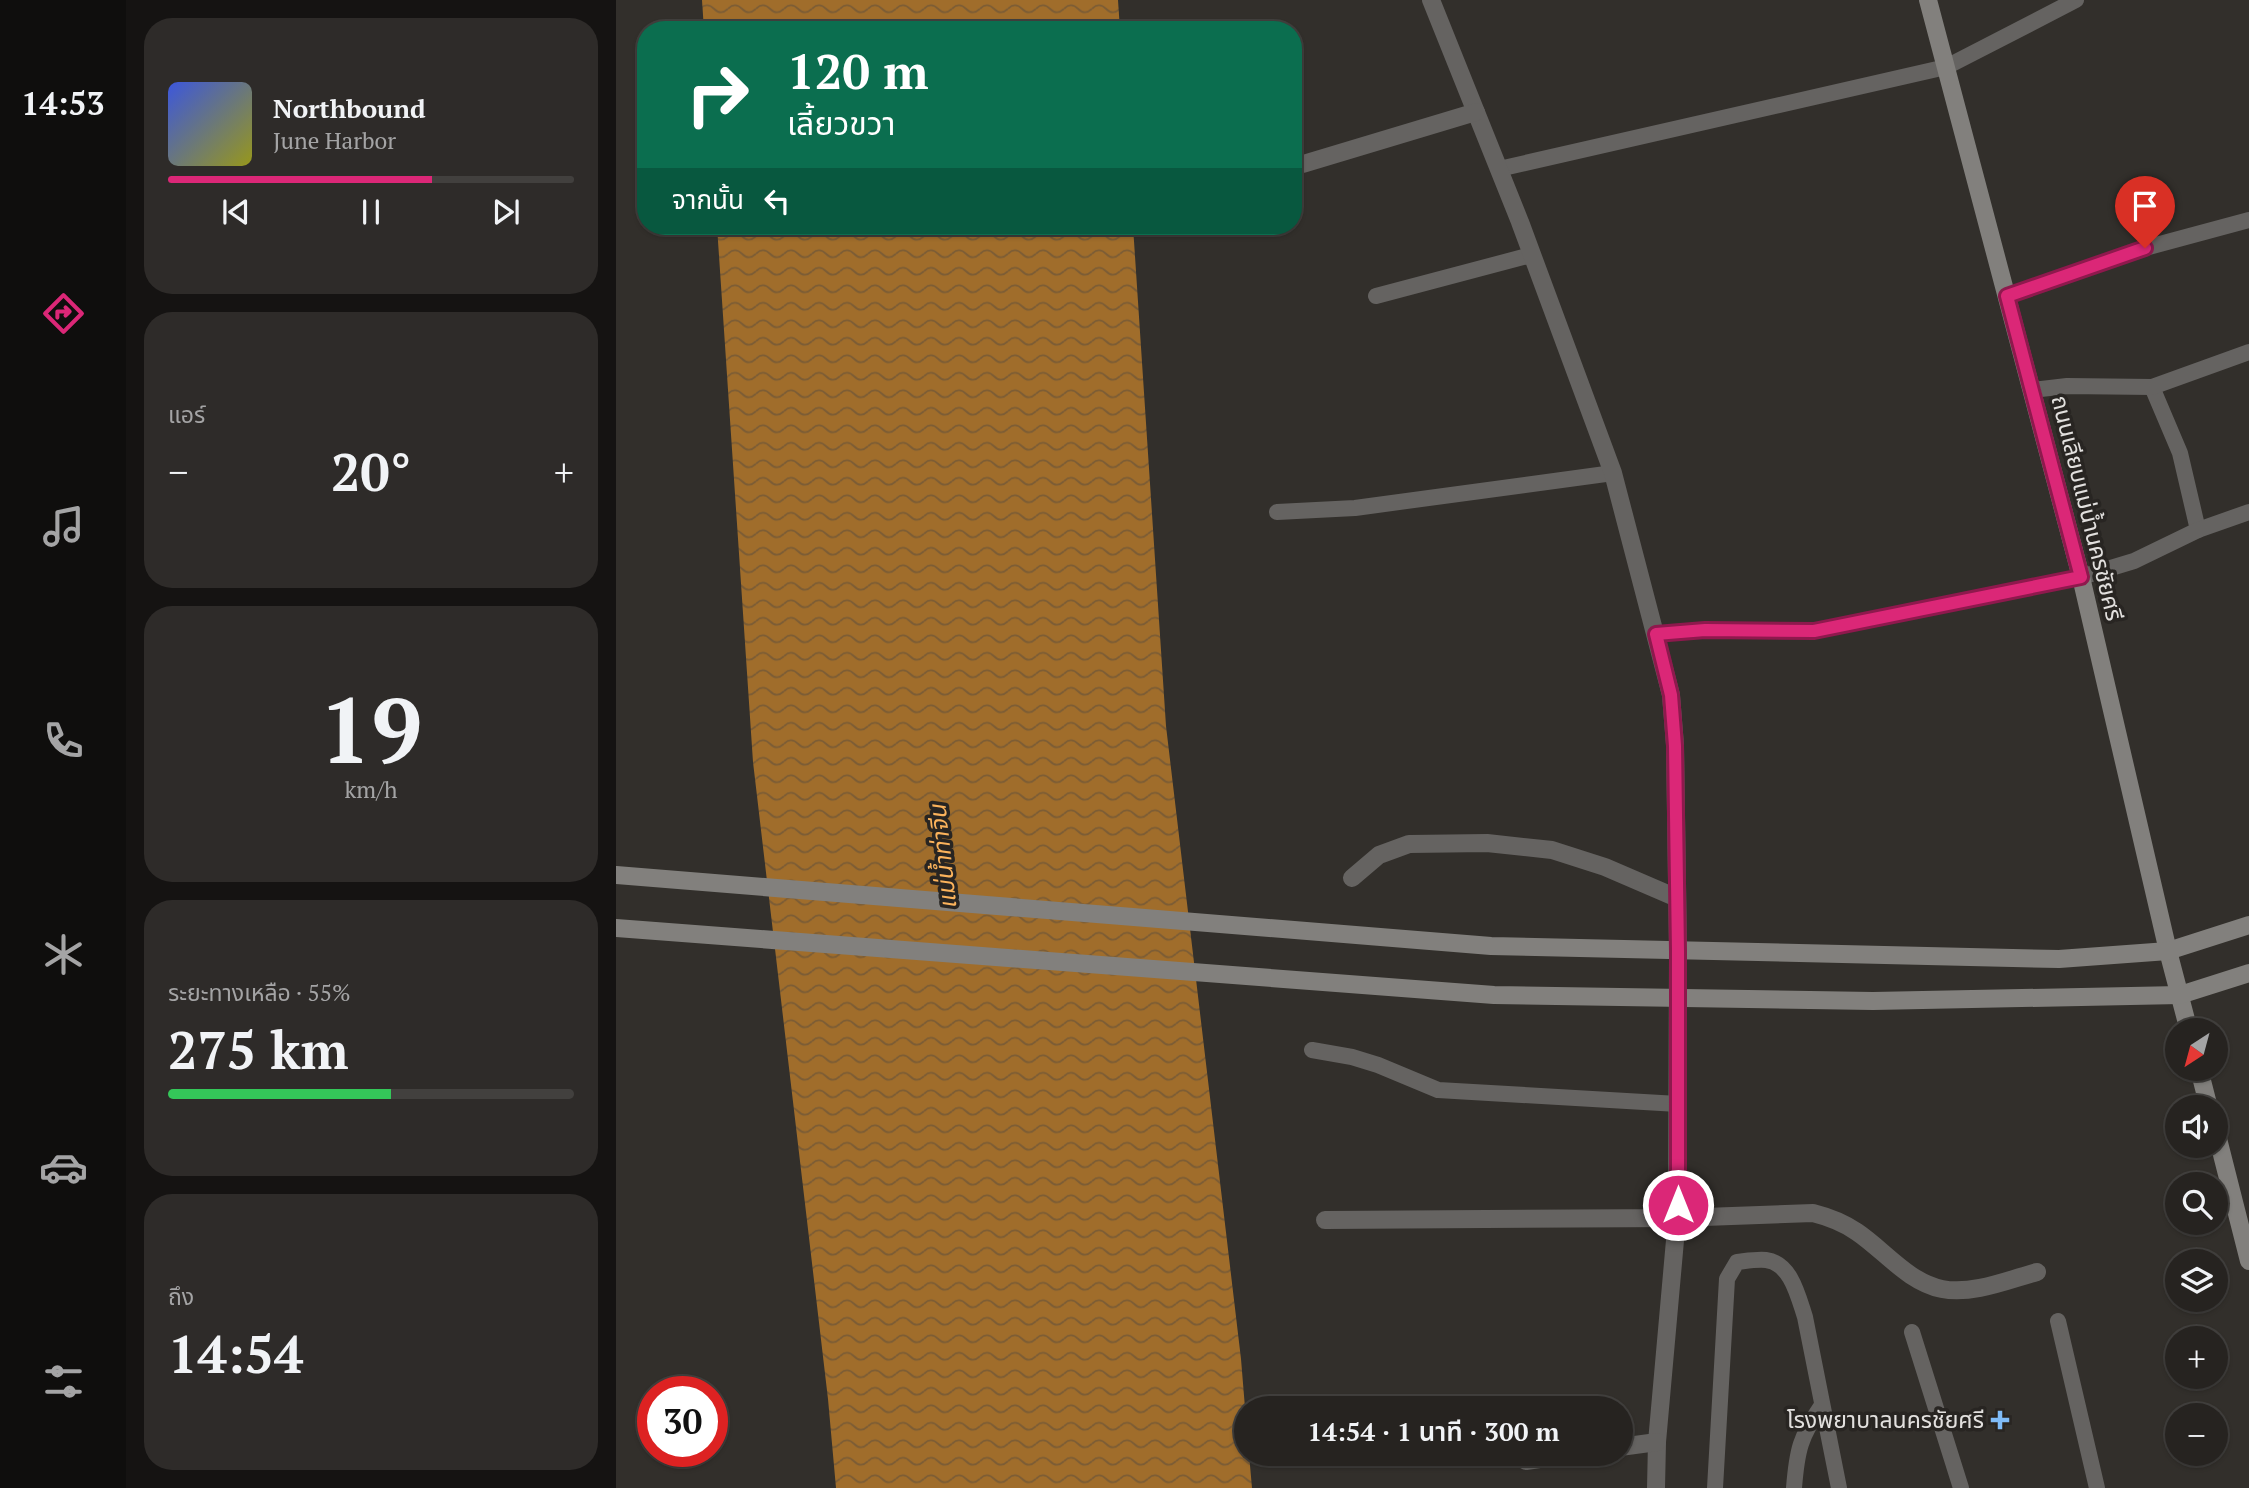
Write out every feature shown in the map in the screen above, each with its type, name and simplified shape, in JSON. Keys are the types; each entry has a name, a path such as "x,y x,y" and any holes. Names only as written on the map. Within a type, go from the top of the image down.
{"main road":[{"name":"ถนนเลียบแม่น้ำนครชัยศรี","path":"1928,0 2081,577 2186,1018"},
{"path":"616,875 1491,946 2059,959 2168,951 2249,925"},
{"path":"616,928 1494,995 1873,1001 2180,995 2249,973"},
{"path":"2223,1158 2249,1261"}],"street":[{"path":"1431,0 1499,169 1613,473 1671,695 1675,746 1678,951 1677,1218 1657,1442 1656,1488"},
{"path":"1303,164 1476,111"},
{"path":"1352,878 1379,855 1409,844 1487,843 1552,850 1605,867 1677,898"},
{"path":"1325,1220 1677,1218 1813,1213 1831,1218 1858,1232 1920,1281 1942,1289 1965,1289 2037,1272"},
{"path":"1633,1445 1657,1442"}],"lane":[{"path":"1499,169 1946,67 2076,0"},
{"path":"2007,296 2145,248 2249,220"},
{"path":"1376,296 1531,255"},
{"path":"2032,390 2067,386 2152,387 2249,352"},
{"path":"2152,387 2180,453 2198,530"},
{"path":"1277,512 1355,508 1613,473"},
{"path":"1656,634 1705,630 1814,631 2081,577 2134,561 2198,530 2249,512"},
{"path":"1312,1050 1378,1065 1438,1090 1678,1104"},
{"path":"1715,1488 1727,1279 1737,1262 1765,1260 1777,1263 1787,1273 1805,1317 1839,1488"},
{"path":"2058,1321 2097,1488"},
{"path":"1912,1332 1961,1488"},
{"path":"1794,1488 1797,1453 1806,1429 1822,1405"}],"water":[{"path":"702,0 1118,0 1119,21 703,21"},
{"name":"แม่น้ำท่าจีน","path":"718,235 1134,235 1166,726 1244,1396 1234,1396 1234,1466 1250,1466 1252,1488 836,1488 828,1399 753,762"}],"place":[{"name":"โรงพยาบาลนครชัยศรี","path":"2000,1420"}],"route":[{"path":"1678,1205 1675,746 1671,695 1656,634 1705,630 1814,631 2081,577 2007,296 2145,248"}]}
